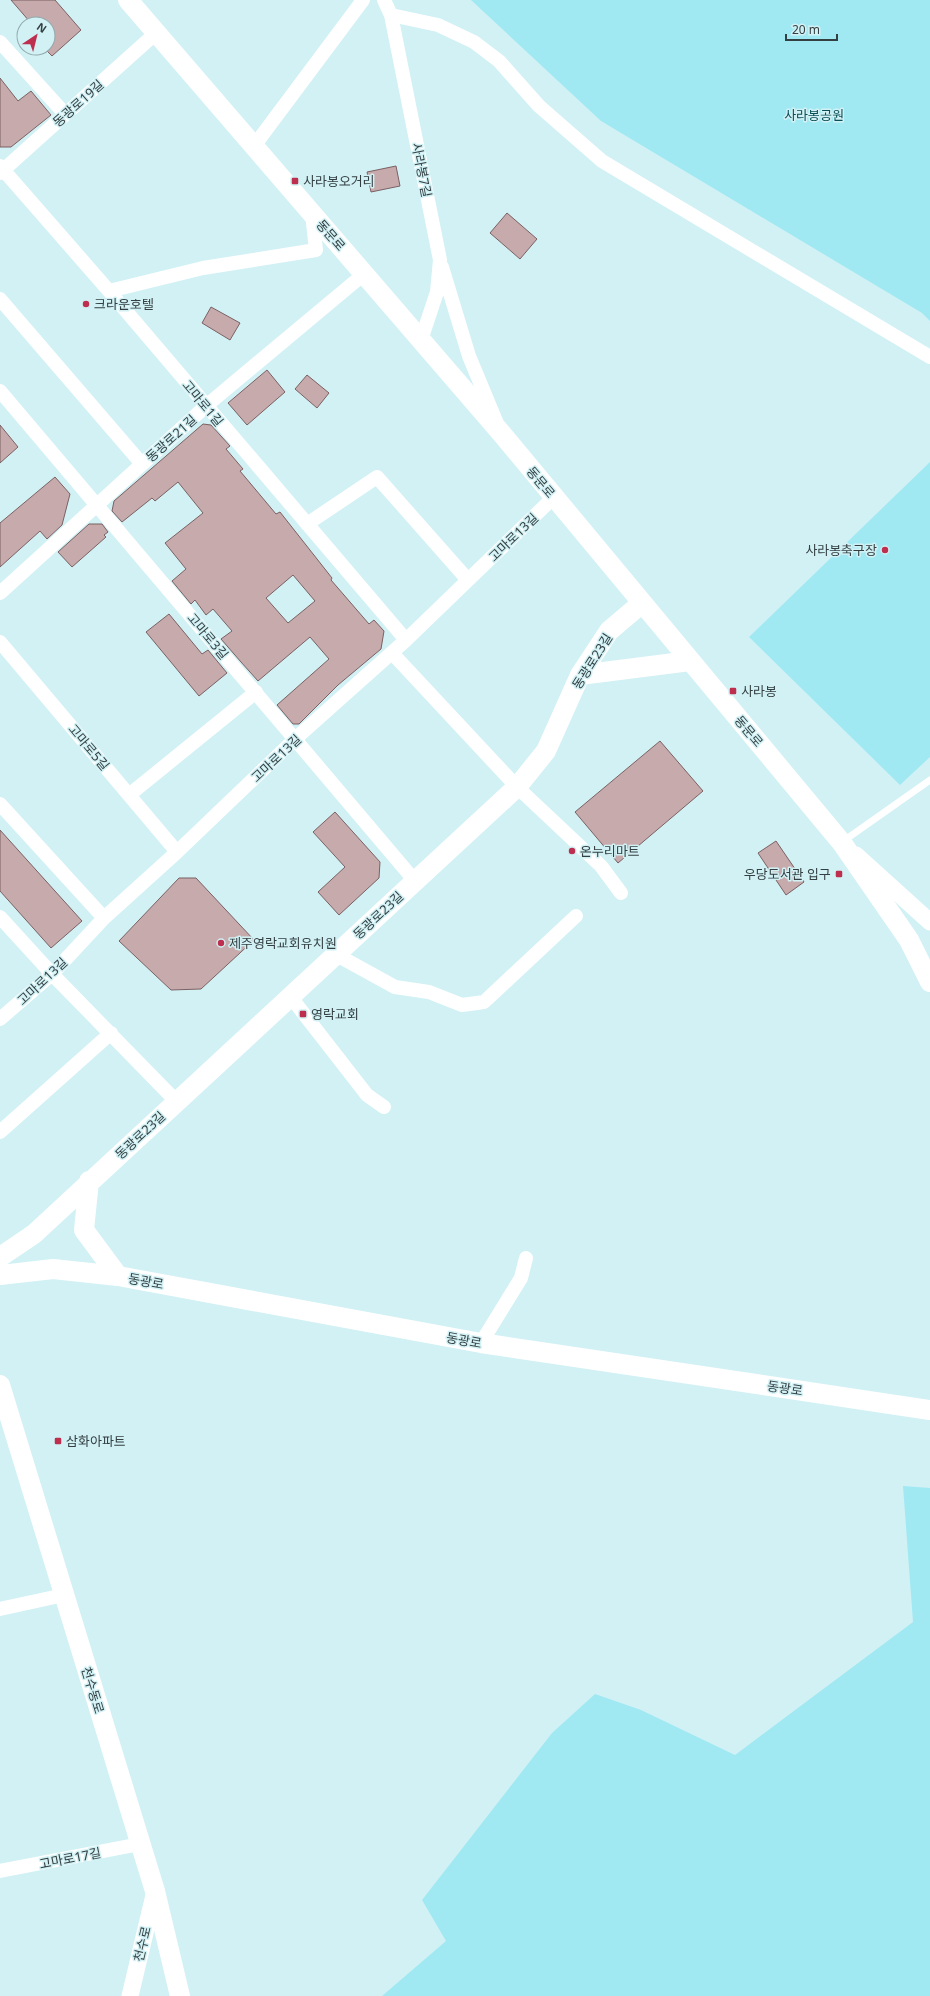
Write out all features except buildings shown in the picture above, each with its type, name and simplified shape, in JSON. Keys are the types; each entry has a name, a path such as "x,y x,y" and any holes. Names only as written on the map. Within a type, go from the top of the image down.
{"main road":[{"name":"동문로","path":"128,0 502,434 690,662 842,842 909,940 930,982"},
{"name":"동광로23길","path":"0,1257 34,1234 89,1181 517,787 546,751 580,675 609,632 642,603"},
{"path":"580,675 690,662"},
{"path":"89,1181 84,1230 118,1276"},
{"name":"동광로","path":"0,1275 53,1269 118,1276 481,1343 930,1410"},
{"name":"천수동로","path":"0,1385 155,1891 180,1996"}],"street":[{"path":"254,146 363,0"},
{"name":"사라봉7길","path":"384,0 391,15 440,260 438,292 421,340"},
{"path":"391,15 438,25 474,42 499,61 539,106 602,161 930,358"},
{"name":"동광로19길","path":"1,170 156,32"},
{"path":"0,42 65,114"},
{"name":"고마로1길","path":"1,170 109,291 406,640"},
{"path":"109,291 204,268 316,250 312,213"},
{"path":"440,260 469,356 502,434"},
{"name":"동광로21길","path":"0,593 206,406 364,274"},
{"path":"0,299 142,464"},
{"name":"고마로3길","path":"0,391 415,881"},
{"path":"307,524 377,477 468,580"},
{"name":"고마로13길","path":"0,1020 52,974 104,918 177,852 295,739 406,640 554,497"},
{"name":"고마로5길","path":"0,642 177,852"},
{"path":"392,653 517,787 601,866 621,893"},
{"path":"130,795 256,692"},
{"path":"0,804 104,918"},
{"path":"842,842 930,922"},
{"path":"335,954 395,987 429,992 462,1005 484,1002 576,916"},
{"path":"0,917 52,974 176,1101"},
{"path":"290,996 368,1095 384,1106"},
{"path":"0,1132 111,1033"},
{"path":"481,1343 521,1278 526,1258"},
{"path":"0,1608 64,1595"},
{"name":"고마로17길","path":"0,1872 140,1844"},
{"name":"천수로","path":"130,1996 155,1891"}],"lane":[{"path":"842,842 930,780"}],"green space":[{"name":"사라봉공원","path":"471,0 930,0 930,321 922,313 601,121"},
{"name":"사라봉축구장","path":"930,462 930,757 900,785 749,637"},
{"path":"903,1486 930,1488 930,1996 382,1996 446,1941 422,1900 552,1733 595,1694 641,1710 735,1755 913,1622"}],"place":[{"name":"사라봉오거리","path":"295,181"},
{"name":"크라운호텔","path":"86,304"},
{"name":"사라봉축구장","path":"885,550"},
{"name":"사라봉","path":"733,691"},
{"name":"온누리마트","path":"572,851"},
{"name":"우당도서관 입구","path":"839,874"},
{"name":"제주영락교회유치원","path":"221,943"},
{"name":"영락교회","path":"303,1014"},
{"name":"삼화아파트","path":"58,1441"}]}
